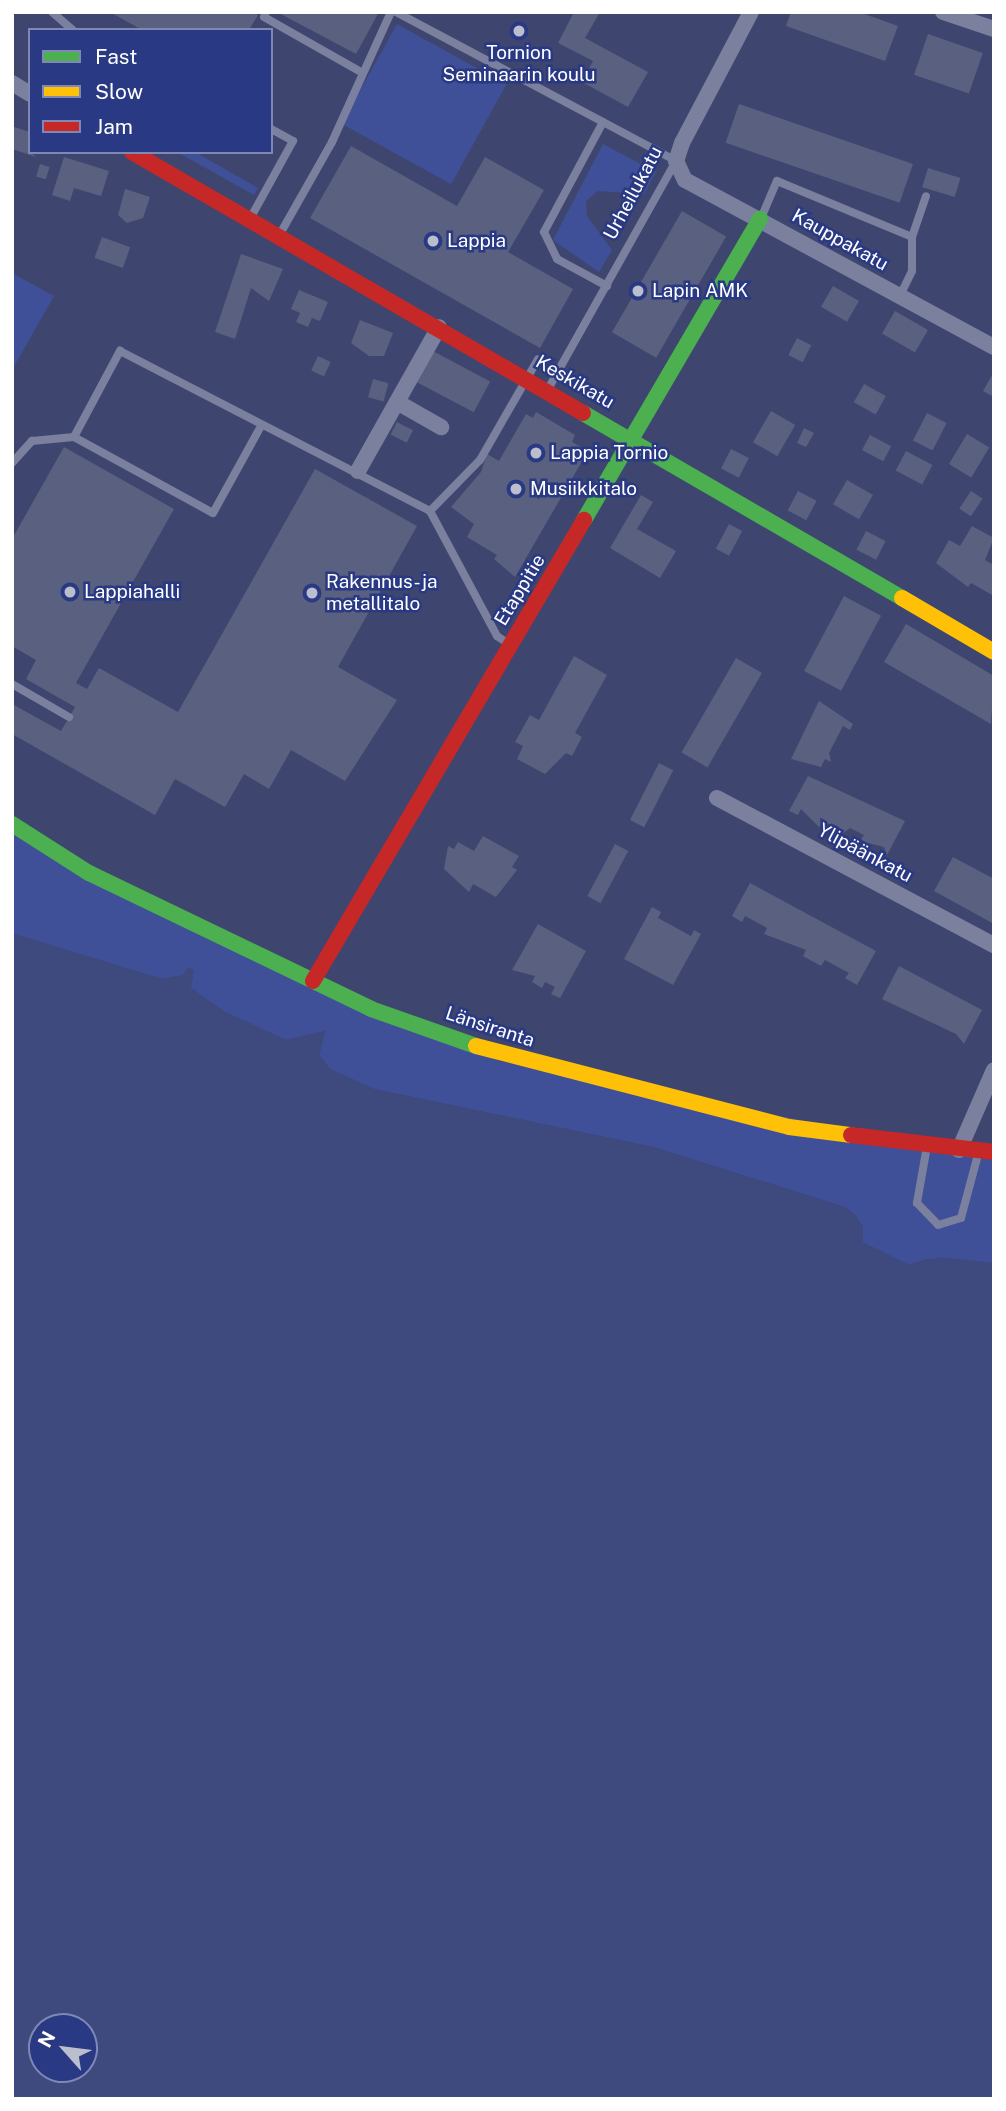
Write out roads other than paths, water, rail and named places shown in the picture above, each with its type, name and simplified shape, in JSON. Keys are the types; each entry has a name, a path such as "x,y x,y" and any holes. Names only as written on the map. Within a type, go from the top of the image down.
{"street":[{"name":"Urheilukatu","path":"676,161 751,12"},
{"path":"943,12 994,29"},
{"path":"12,83 28,92"},
{"name":"Keskikatu","path":"135,154 439,327 994,652"},
{"name":"Kauppakatu","path":"676,161 685,180 994,346"},
{"name":"Etappitie","path":"313,981 633,441 760,219"},
{"path":"358,471 439,327"},
{"path":"397,402 441,427"},
{"name":"Ylipäänkatu","path":"717,798 994,945"},
{"name":"Länsiranta","path":"12,824 89,873 313,981 503,1056 653,1097 789,1127 986,1152"},
{"path":"960,1150 994,1070"}],"lane":[{"path":"52,12 70,28"},
{"path":"266,12 264,17 359,71"},
{"path":"278,236 332,142 359,71 394,12 676,161"},
{"path":"603,122 544,232 557,259 607,286"},
{"path":"249,220 293,141 273,130"},
{"name":"Urheilukatu","path":"547,391 676,161"},
{"path":"760,219 777,181 912,237"},
{"path":"900,296 912,271 912,237 926,196"},
{"path":"74,437 120,351 260,428 358,471 430,511 497,636 512,645"},
{"path":"430,511 480,460 538,359"},
{"path":"12,463 32,442 74,437 213,513 260,428"},
{"path":"12,684 69,717"},
{"path":"927,1146 917,1203 938,1225 961,1218 986,1152"}],"place":[{"name":"Tornion Seminaarin koulu","path":"519,31"},
{"name":"Lappia","path":"433,241"},
{"name":"Lapin AMK","path":"638,291"},
{"name":"Lappia Tornio","path":"536,453"},
{"name":"Musiikkitalo","path":"516,489"},
{"name":"Lappiahalli","path":"70,592"},
{"name":"Rakennus- ja metallitalo","path":"312,593"}]}
